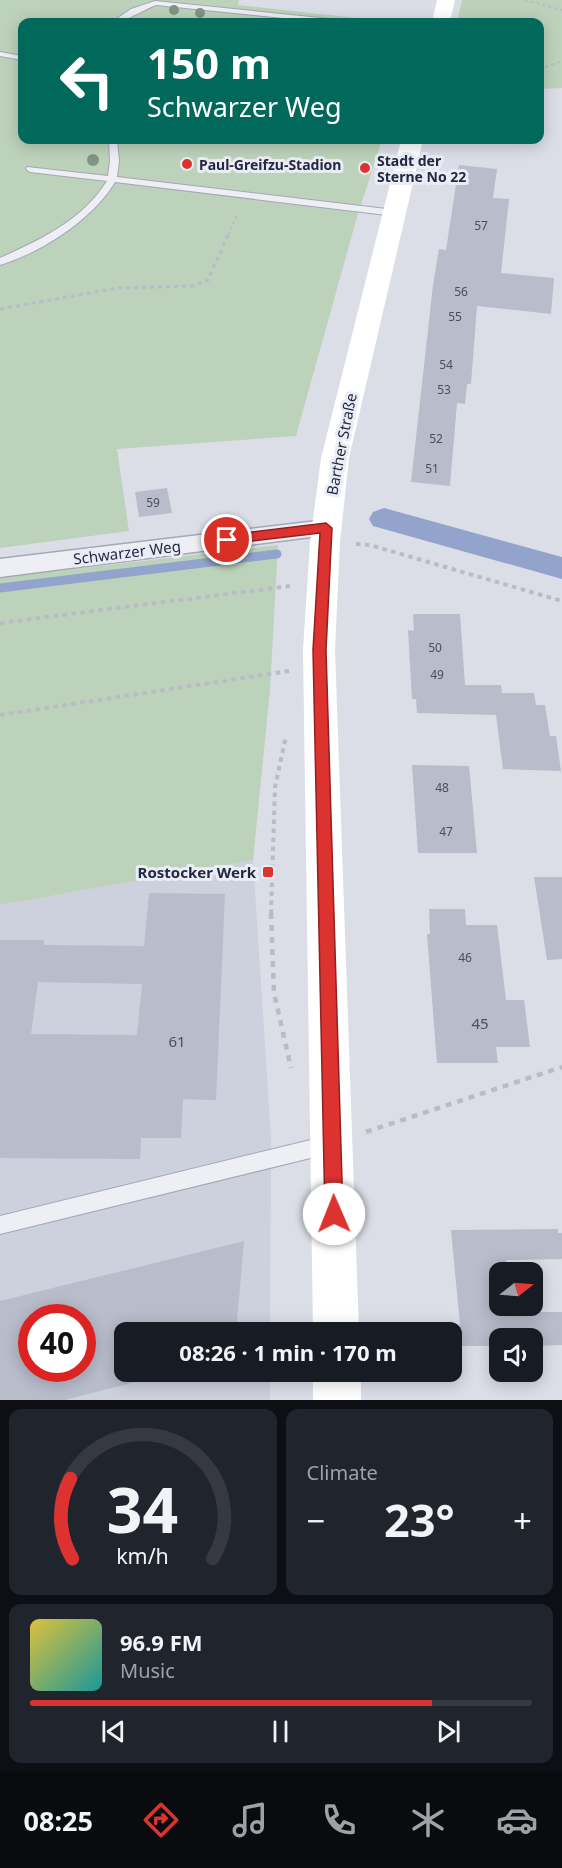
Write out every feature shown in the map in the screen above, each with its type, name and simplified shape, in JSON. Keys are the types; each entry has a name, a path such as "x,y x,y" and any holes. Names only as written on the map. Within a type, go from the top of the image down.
{"street":[{"path":"442,18 446,0"},
{"name":"Barther Straße","path":"336,1322 316,534 411,144"},
{"name":"Schwarzer Weg","path":"0,568 316,534"},
{"path":"337,1382 337,1400"}],"lane":[{"path":"123,18 155,3 301,18"},
{"path":"0,54 18,57"},
{"path":"0,262 64,229 98,200 112,180 114,144"},
{"path":"30,169 395,213"},
{"path":"0,1225 332,1143"}],"path":[{"path":"525,0 562,10"},
{"path":"544,68 562,61"},
{"path":"0,309 118,288 192,286 208,280 236,213 242,211"},
{"path":"290,596 290,586 316,534 370,545 562,601"},
{"path":"0,623 290,586"},
{"path":"289,682 290,660"},
{"path":"0,715 290,671"},
{"path":"288,728 275,787 271,909 274,993 292,1072"},
{"path":"332,1143 562,1067"}],"shaded area":[{"path":"253,860 271,1138 270,1322 114,1322 114,1382 270,1382 270,1400 0,1400 0,905"}],"green space":[{"path":"0,0 239,0 238,5 357,18 18,18 18,144 381,144 357,217 296,436 117,449 129,531 0,548"},
{"path":"462,0 562,0 562,88 544,89 544,18 458,18"},
{"path":"278,545 270,690 253,860 0,905 0,578"}],"building":[{"path":"459,165 497,169 493,198 509,199 501,273 554,278 551,314 477,306 471,384 467,384 465,404 457,403 450,486 411,482 433,285 439,249 446,250"},
{"path":"167,488 172,513 139,517 135,492"},
{"path":"413,614 460,614 465,685 501,685 502,693 534,693 536,705 545,705 550,736 556,736 561,771 503,769 496,715 417,713 416,699 412,699 408,630 414,631"},
{"path":"412,765 469,766 477,853 418,853"},
{"path":"534,877 562,877 562,959 547,960"},
{"path":"149,893 225,894 216,1100 183,1099 181,1138 141,1138 140,1159 0,1158 0,940 44,940 44,945 144,946","holes":["38,982 142,984 137,1035 31,1034"]},
{"path":"429,909 465,909 466,925 497,925 506,1000 524,1000 530,1047 496,1047 498,1063 437,1063 427,934 430,934"},
{"path":"558,1229 558,1233 562,1233 562,1259 489,1262 489,1316 543,1316 543,1312 562,1312 562,1345 543,1346 543,1328 489,1328 489,1346 462,1346 462,1322 460,1322 451,1230"},
{"path":"244,1241 237,1322 114,1322 114,1382 135,1382 65,1400 0,1400 0,1301"}],"waterway":[{"path":"384,519 562,568"},
{"path":"0,588 277,554"}],"place":[{"name":"Paul-Greifzu-Stadion","path":"187,164"},
{"name":"Stadt der Sterne No 22","path":"365,168"},
{"name":"Rostocker Werk","path":"268,872"}],"route":[{"path":"227,540 326,528 319,650 334,1214"}]}
